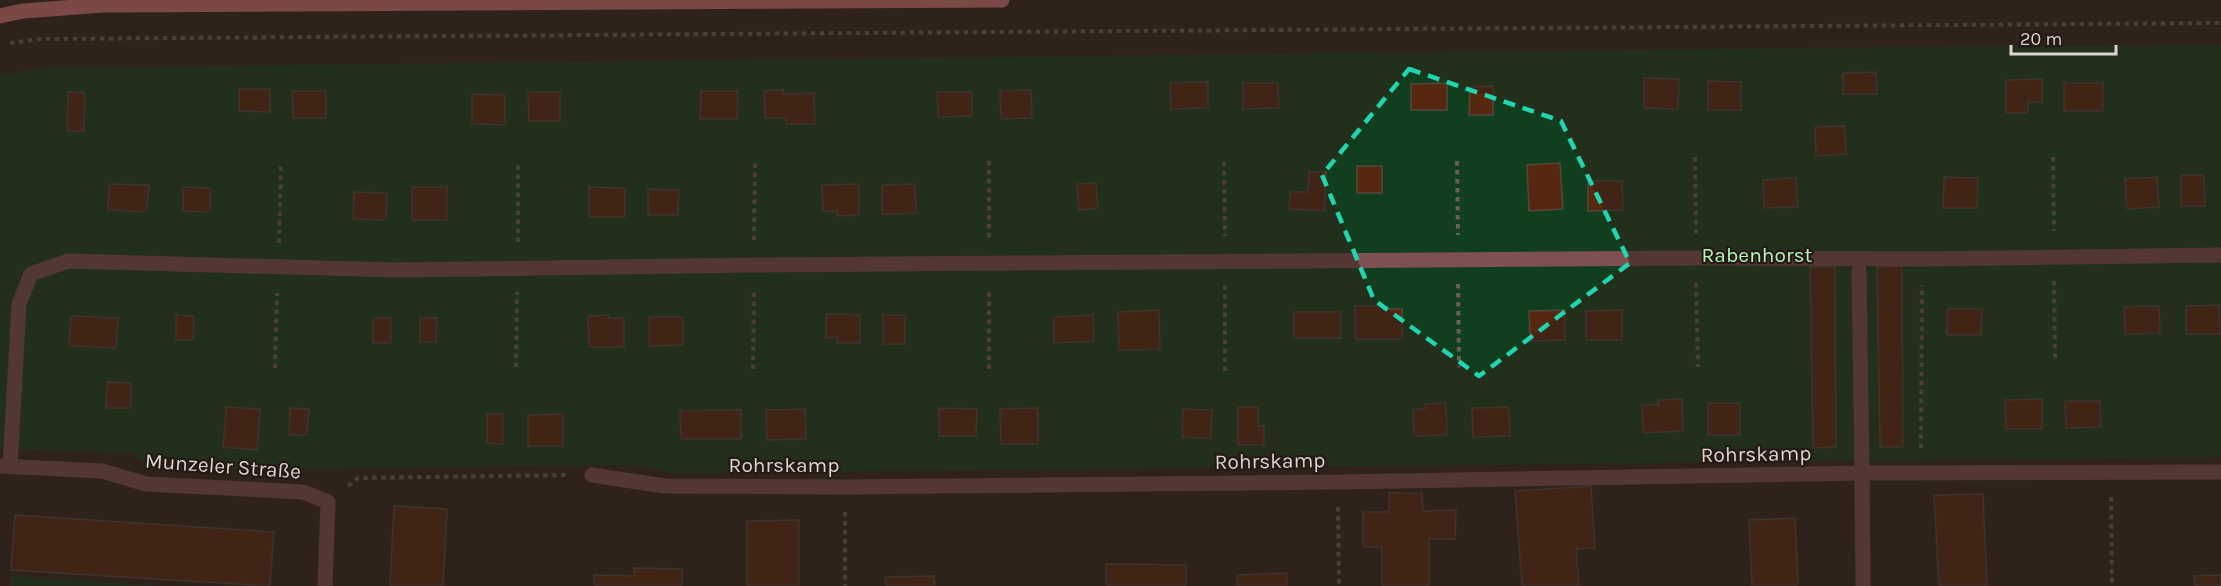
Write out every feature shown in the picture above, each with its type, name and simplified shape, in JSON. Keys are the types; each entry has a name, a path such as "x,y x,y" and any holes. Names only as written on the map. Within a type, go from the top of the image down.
{"main road":[{"path":"0,16 23,11 103,5 1002,0"}],"street":[{"path":"5,466 19,304 32,274 68,261 395,270 2221,255"},
{"path":"1859,271 1863,586"},
{"name":"Munzeler Straße","path":"5,466 102,471 146,484 303,492 328,502"},
{"name":"Rohrskamp","path":"592,475 665,486 845,487 1862,473 2221,472"},
{"path":"325,586 328,502"}],"path":[{"path":"0,44 41,39 2221,23"},
{"path":"1921,473 1922,259"},
{"path":"2111,472 2112,586"},
{"path":"328,502 358,478 592,475"},
{"path":"1338,482 1339,586"},
{"path":"845,487 845,586"}],"highlighted area":[{"path":"1409,69 1561,121 1630,263 1479,376 1374,300 1322,175"}],"green space":[{"name":"Rabenhorst","path":"2221,45 2221,457 670,473 637,465 148,470 136,453 0,449 0,75 44,68"},
{"path":"11,576 161,586 11,586"}],"building":[{"path":"1876,72 1877,94 1843,94 1843,73"},
{"path":"1644,78 1679,79 1678,109 1644,108"},
{"path":"2042,79 2042,102 2028,102 2028,113 2006,113 2006,80"},
{"path":"1708,81 1741,82 1741,110 1708,110"},
{"path":"1208,82 1208,108 1171,109 1170,83"},
{"path":"1243,83 1278,83 1279,108 1243,109"},
{"path":"1447,83 1447,110 1411,110 1411,84"},
{"path":"2064,83 2103,83 2103,111 2064,111"},
{"path":"1493,86 1493,115 1469,115 1470,87"},
{"path":"239,89 270,89 270,112 239,111"},
{"path":"783,90 783,94 814,93 815,124 786,124 786,118 765,118 764,91"},
{"path":"1031,90 1032,118 1001,119 1000,91"},
{"path":"292,91 326,91 326,118 293,118"},
{"path":"701,91 738,91 737,119 700,119"},
{"path":"68,92 85,93 84,131 67,131"},
{"path":"528,92 560,92 560,121 529,121"},
{"path":"937,92 972,92 972,116 938,117"},
{"path":"472,94 505,95 505,125 472,124"},
{"path":"1845,126 1846,154 1816,156 1815,127"},
{"path":"1560,163 1563,209 1529,211 1527,165"},
{"path":"1357,166 1382,166 1382,193 1357,193"},
{"path":"1309,172 1326,172 1325,211 1289,209 1290,192 1308,192"},
{"path":"2181,175 2204,175 2205,206 2181,206"},
{"path":"1944,177 1978,178 1977,208 1943,208"},
{"path":"2157,177 2159,207 2127,209 2125,179"},
{"path":"1796,178 1798,207 1764,208 1763,180"},
{"path":"1588,181 1622,181 1623,210 1588,211"},
{"path":"1096,183 1098,208 1079,210 1077,184"},
{"path":"109,184 149,185 146,212 108,210"},
{"path":"859,184 859,215 837,216 837,211 823,211 822,185"},
{"path":"915,184 916,213 882,214 882,185"},
{"path":"183,187 210,188 210,212 183,211"},
{"path":"412,187 447,187 447,220 412,220"},
{"path":"589,187 625,188 625,217 589,217"},
{"path":"648,189 679,190 678,215 648,215"},
{"path":"354,192 387,193 386,220 353,219"},
{"path":"1902,266 1903,447 1880,447 1877,267"},
{"path":"1810,267 1835,267 1836,447 1813,448"},
{"path":"2219,305 2220,334 2186,334 2186,306"},
{"path":"1355,306 1402,309 1402,339 1355,339"},
{"path":"2159,306 2160,333 2125,334 2124,307"},
{"path":"1947,309 1982,309 1981,335 1947,335"},
{"path":"1159,310 1160,349 1119,350 1118,312"},
{"path":"1565,310 1565,340 1530,341 1529,311"},
{"path":"1622,310 1622,340 1586,340 1586,311"},
{"path":"1294,312 1341,312 1341,338 1294,338"},
{"path":"826,314 860,315 860,343 837,343 838,337 826,338"},
{"path":"176,315 194,316 193,340 176,340"},
{"path":"609,315 609,318 624,318 624,347 589,347 588,316"},
{"path":"883,315 905,315 905,344 883,344"},
{"path":"1093,315 1094,341 1054,343 1054,317"},
{"path":"71,316 118,318 116,348 69,346"},
{"path":"649,317 683,317 683,345 649,346"},
{"path":"373,318 391,318 391,343 373,343"},
{"path":"420,318 437,318 436,342 420,342"},
{"path":"107,382 131,383 131,408 106,408"},
{"path":"1682,399 1683,431 1643,433 1642,405 1658,405 1658,400"},
{"path":"2042,399 2042,429 2006,429 2005,400"},
{"path":"2065,401 2100,401 2101,427 2066,428"},
{"path":"1446,403 1447,435 1414,436 1413,409 1425,409 1425,404"},
{"path":"1708,403 1740,403 1740,435 1708,435"},
{"path":"226,407 260,409 257,450 223,447"},
{"path":"1238,407 1258,407 1258,426 1264,426 1264,445 1238,445"},
{"path":"1509,407 1510,436 1473,437 1472,408"},
{"path":"290,408 309,409 307,435 289,435"},
{"path":"939,408 977,409 976,436 939,436"},
{"path":"1038,408 1038,444 1001,444 1000,409"},
{"path":"805,409 806,439 767,440 766,410"},
{"path":"1183,409 1212,410 1211,438 1182,437"},
{"path":"741,410 741,439 681,439 680,411"},
{"path":"487,414 503,414 503,444 487,443"},
{"path":"563,414 563,446 528,446 528,415"},
{"path":"1591,486 1595,548 1576,549 1579,586 1522,586 1515,491"},
{"path":"1389,493 1422,493 1423,511 1456,510 1455,539 1429,539 1429,586 1382,586 1382,547 1363,547 1363,512 1389,512"},
{"path":"1983,494 1987,586 1939,586 1934,495"},
{"path":"394,506 447,509 443,586 390,586"},
{"path":"15,515 274,532 270,586 11,570"},
{"path":"1795,518 1798,586 1752,586 1749,520"},
{"path":"799,520 799,586 747,586 747,521"},
{"path":"1106,564 1186,565 1186,586 1106,586"},
{"path":"634,568 682,569 682,586 594,586 594,575 634,576"},
{"path":"1287,573 1287,586 1237,586 1237,575"},
{"path":"2221,575 2221,586 2195,586 2194,576"},
{"path":"934,576 935,586 886,586 885,577"}]}
